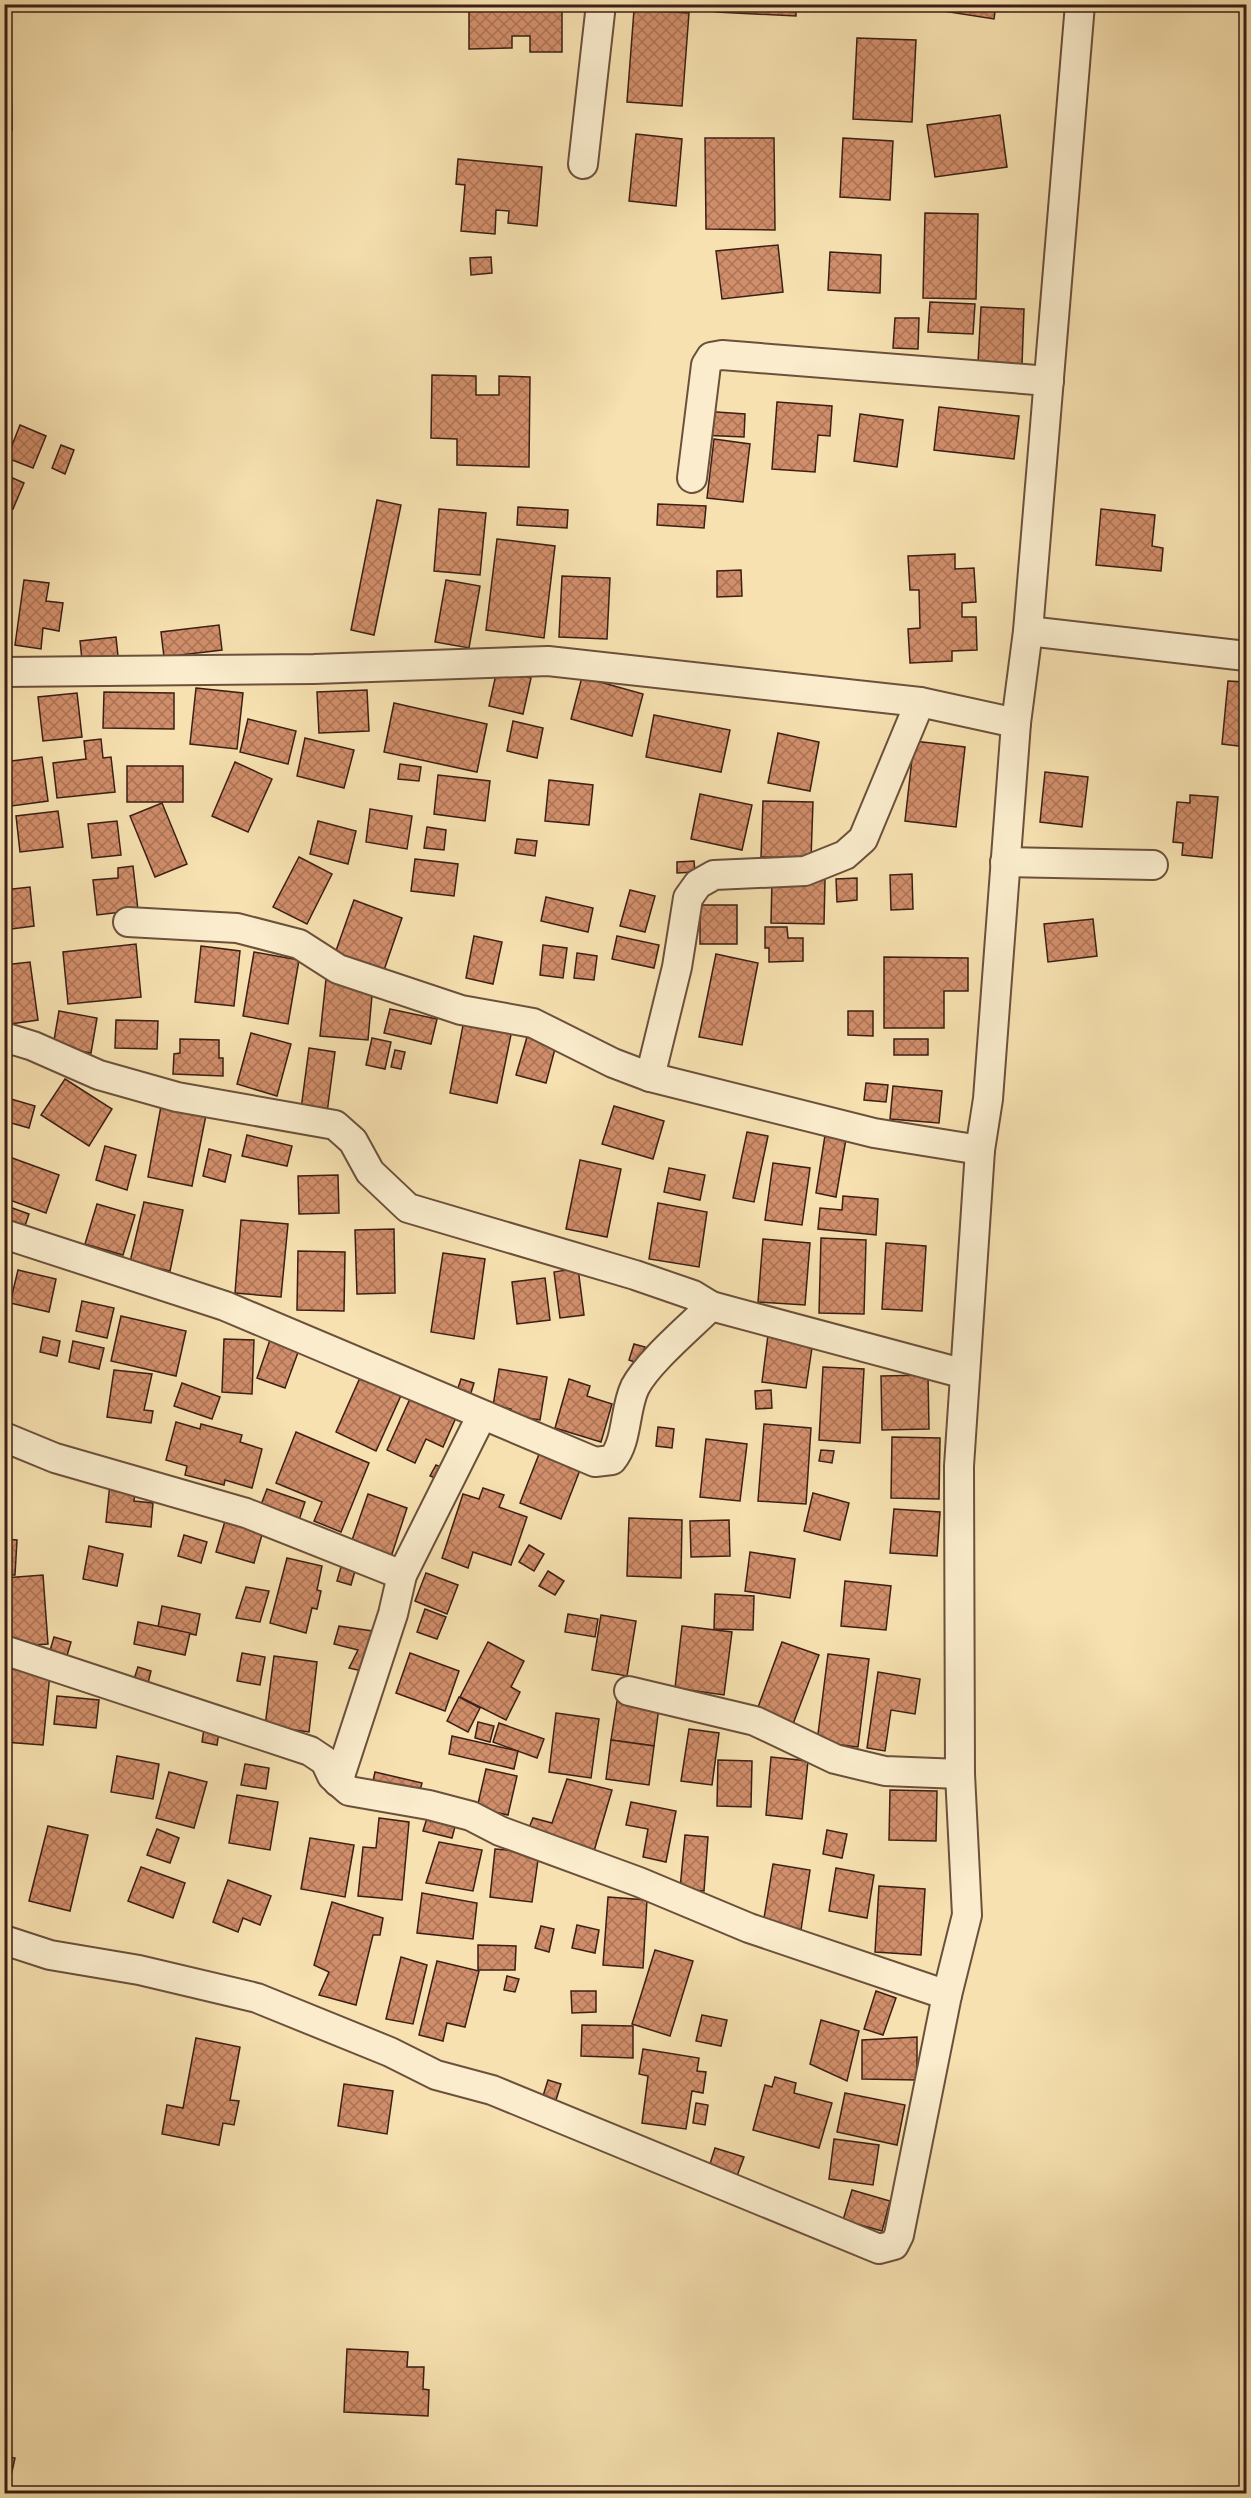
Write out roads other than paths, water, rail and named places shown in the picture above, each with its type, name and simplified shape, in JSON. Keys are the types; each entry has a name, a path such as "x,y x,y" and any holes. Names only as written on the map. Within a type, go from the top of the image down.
{"street":[{"path":"583,164 601,4"},
{"path":"4,1940 50,1955 139,1970 257,1998 390,2052 436,2075 492,2090 879,2249 894,2245 899,2235 947,1995 968,1915 960,1774 959,1466 980,1150 988,1098 1016,723 1028,630 1080,4"},
{"path":"692,478 706,365 711,357 722,355 1049,381"},
{"path":"1028,630 1246,656"},
{"path":"4,672 326,669 548,661 920,702 1016,723"},
{"path":"650,1077 677,967 688,898 698,884 714,875 805,871 845,855 863,839 920,702"},
{"path":"1005,862 1153,865"},
{"path":"128,922 237,928 299,944 338,969 461,1010 533,1023 613,1063 650,1077 873,1133 980,1150"},
{"path":"4,1037 33,1046 99,1075 177,1097 335,1125 353,1141 370,1172 408,1209 635,1275 693,1295 711,1306 965,1374"},
{"path":"4,1233 225,1306 595,1462 612,1460 619,1452 629,1403 636,1385 711,1306"},
{"path":"338,1782 393,1614 402,1575 482,1415"},
{"path":"4,1437 55,1458 246,1513 402,1575"},
{"path":"4,1650 310,1751 325,1761 332,1776 349,1791 429,1804 471,1816 500,1831 639,1882 749,1928 947,1995"},
{"path":"628,1691 755,1721 835,1760 885,1771 960,1774"}]}
